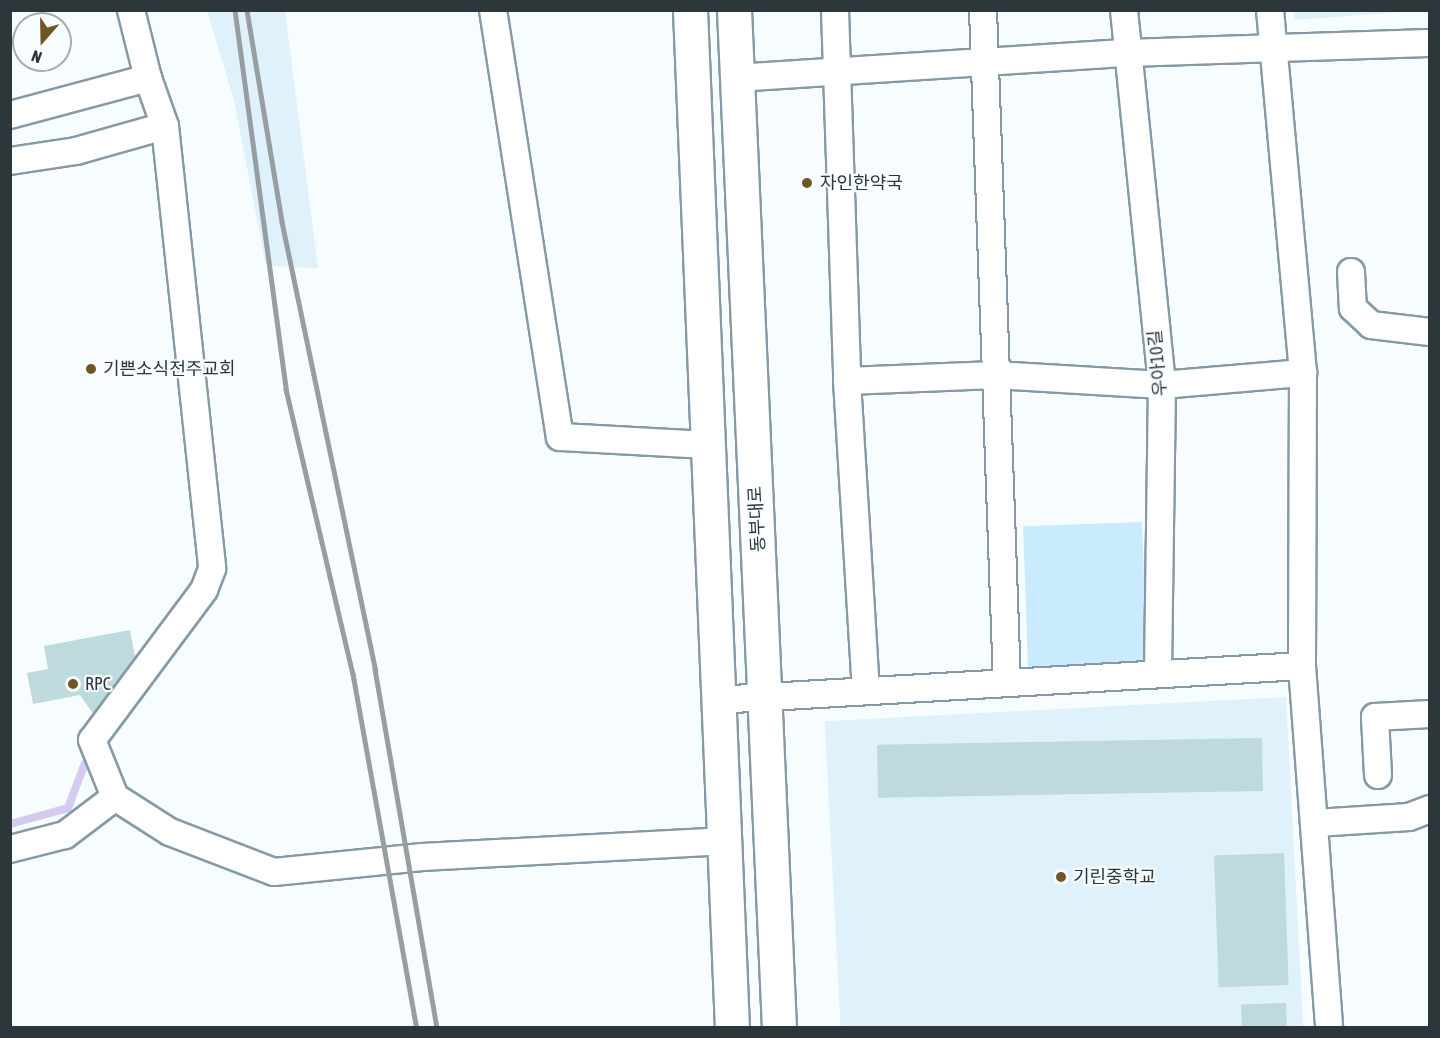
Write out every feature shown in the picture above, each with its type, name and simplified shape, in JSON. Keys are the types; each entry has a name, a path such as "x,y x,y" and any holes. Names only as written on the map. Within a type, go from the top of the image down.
{"main road":[{"path":"690,10 716,700 732,1028"},
{"name":"동부대로","path":"734,10 779,1028"}],"street":[{"path":"131,10 148,78 165,126 212,569 204,590 92,740 115,797 170,832 274,872 422,857 723,841"},
{"path":"493,10 560,437 708,445"},
{"path":"835,10 847,381 866,689"},
{"path":"983,10 1007,683"},
{"name":"우아10길","path":"1124,10 1126,53 1162,385 1158,673"},
{"path":"1270,10 1303,373 1302,666 1316,823 1329,1028"},
{"path":"737,78 836,69 984,63 1126,53 1272,50 1430,43"},
{"path":"10,115 148,78"},
{"path":"10,161 76,151 165,126"},
{"path":"1351,272 1353,308 1371,325 1430,332"},
{"path":"847,381 995,375 1162,385 1303,373"},
{"path":"716,700 866,689 1302,666"},
{"path":"1378,775 1375,717 1430,714"},
{"path":"10,849 65,835 115,797"},
{"path":"1316,823 1409,817 1430,809"}],"shaded area":[{"path":"1294,10 1429,10 1294,20"},
{"path":"207,11 285,11 318,268 266,266 234,100"},
{"path":"1142,522 1147,668 1028,672 1023,526"},
{"name":"기린중학교","path":"1286,697 1303,1027 841,1028 825,721"}],"building":[{"name":"RPC","path":"130,630 135,657 94,715 80,695 33,704 27,673 48,669 44,646"},
{"path":"1262,738 1263,791 878,798 877,745"},
{"path":"1284,853 1289,985 1219,987 1214,855"},
{"path":"1286,1003 1287,1028 1242,1028 1241,1005"}],"waterway":[{"path":"10,824 68,808 85,763"}],"railway":[{"path":"235,10 286,389 353,674 417,1028"},
{"path":"247,10 282,222 375,669 437,1028"}],"place":[{"name":"자인한약국","path":"807,183"},
{"name":"기쁜소식전주교회","path":"91,369"},
{"name":"RPC","path":"73,684"},
{"name":"기린중학교","path":"1061,877"}]}
